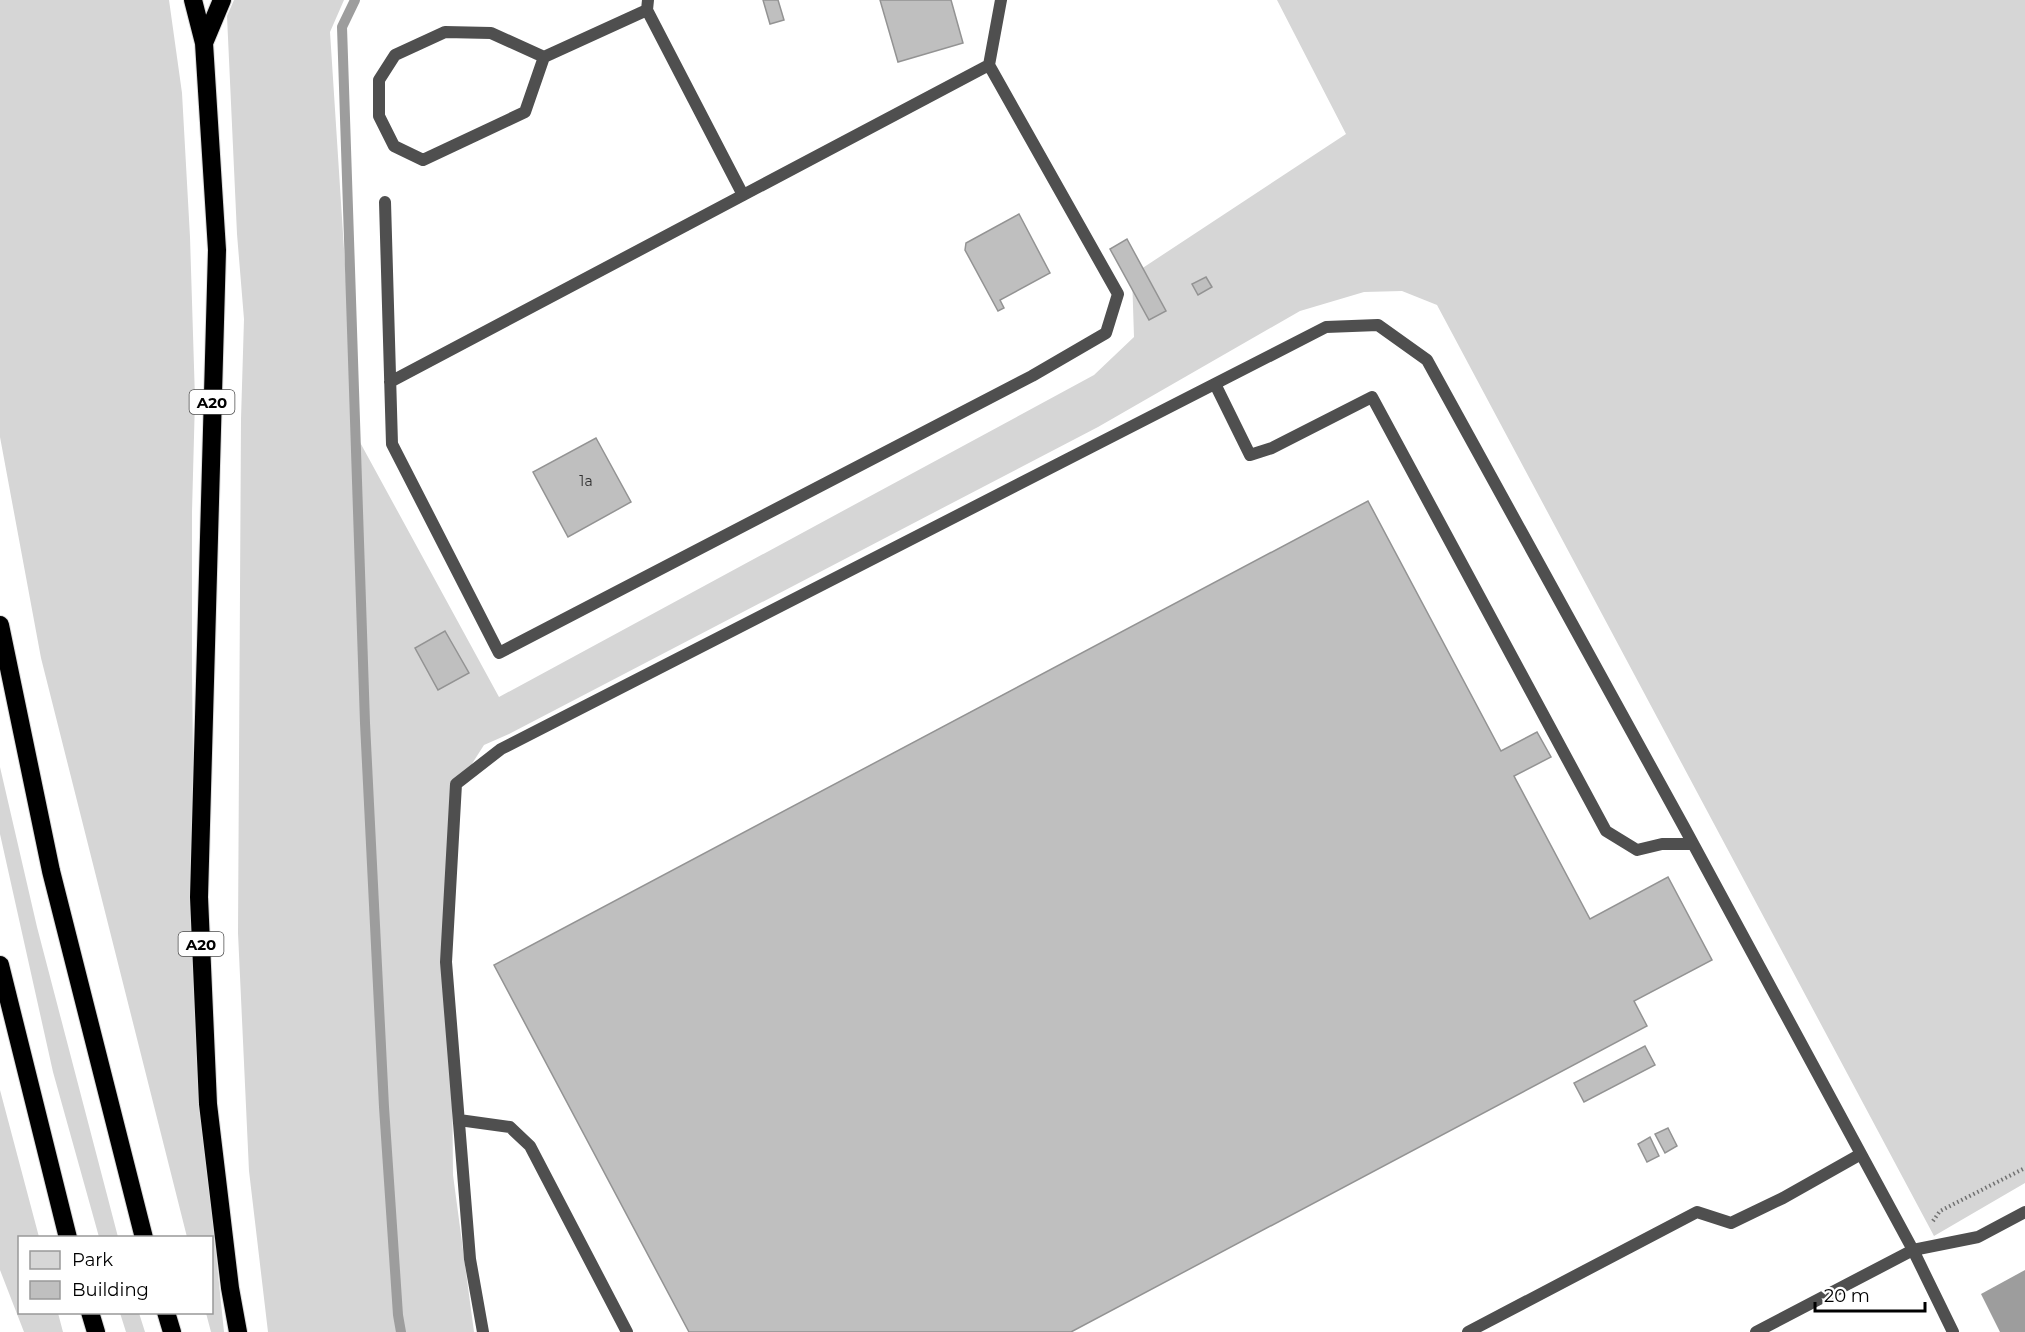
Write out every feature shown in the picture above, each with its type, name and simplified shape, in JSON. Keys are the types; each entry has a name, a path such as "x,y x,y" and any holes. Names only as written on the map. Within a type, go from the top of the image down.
{"highway":[{"name":"A20","path":"193,0 204,43 217,250 199,897 208,1104 230,1288 238,1332"},
{"name":"A20","path":"204,43 222,0"},
{"path":"0,625 51,871 143,1236"},
{"path":"0,965 68,1236"},
{"path":"91,1314 96,1332"},
{"path":"167,1314 172,1332"}],"lane":[{"path":"385,202 392,444 499,653 1032,376 1106,333 1118,294 989,65 1001,0"},
{"path":"543,57 491,33 445,32 395,56 379,80 379,116 394,146 423,160 525,112 543,57 648,5 743,195"},
{"path":"390,382 989,65"},
{"path":"483,1332 470,1259 446,962 456,784 501,749 1326,327 1378,325 1427,360 1913,1250 1953,1332"},
{"path":"1215,384 1250,455 1272,448 1372,397 1606,831 1637,850 1662,844 1693,844"},
{"path":"459,1120 510,1128 530,1146 627,1332"},
{"path":"1468,1332 1697,1212 1731,1223 1783,1198 1861,1154"},
{"path":"1756,1332 1913,1250 1978,1237 2025,1212"}],"path":[{"path":"1913,1250 1940,1211 2025,1168"}],"green space":[{"path":"0,0 169,0 182,93 190,237 195,399 192,673 197,1069 224,1332 211,1332 206,1314 213,1314 213,1236 187,1236 41,658 0,437"},
{"path":"234,0 344,0 330,32 356,435 499,697 1094,375 1134,337 1132,275 1346,134 1277,0 2025,0 2025,1183 1934,1236 1437,305 1402,291 1364,292 1300,311 1098,427 484,745 451,801 450,845 453,1175 474,1332 268,1332 249,1171 238,933 241,419 244,319 237,234 227,16"},
{"path":"0,767 37,927 118,1236 99,1236 53,1072 0,834"},
{"path":"0,1090 39,1236 18,1236 18,1314 58,1314 63,1332 24,1332 0,1270"},
{"path":"120,1314 139,1314 145,1332 126,1332"}],"shaded area":[{"path":"2025,1270 2025,1332 2000,1332 1981,1294"}],"building":[{"path":"763,0 778,0 784,20 770,24"},
{"path":"880,0 951,0 963,43 898,62"},
{"path":"1019,214 1050,273 1000,300 1004,308 998,311 965,250 966,243"},
{"path":"1127,239 1166,311 1149,320 1110,249"},
{"path":"1206,277 1212,287 1198,295 1192,284"},
{"path":"596,438 631,502 568,537 533,472"},
{"path":"1368,501 1501,751 1537,732 1551,757 1514,776 1590,919 1668,877 1712,960 1634,1001 1647,1026 1071,1332 689,1332 494,965"},
{"path":"445,631 469,673 438,690 415,648"},
{"path":"1645,1046 1655,1065 1584,1102 1574,1083"},
{"path":"1668,1128 1677,1146 1665,1153 1655,1134"},
{"path":"1650,1137 1659,1156 1647,1162 1638,1144"}],"waterway":[{"path":"355,0 342,27 365,723 384,1107 401,1332"}]}
